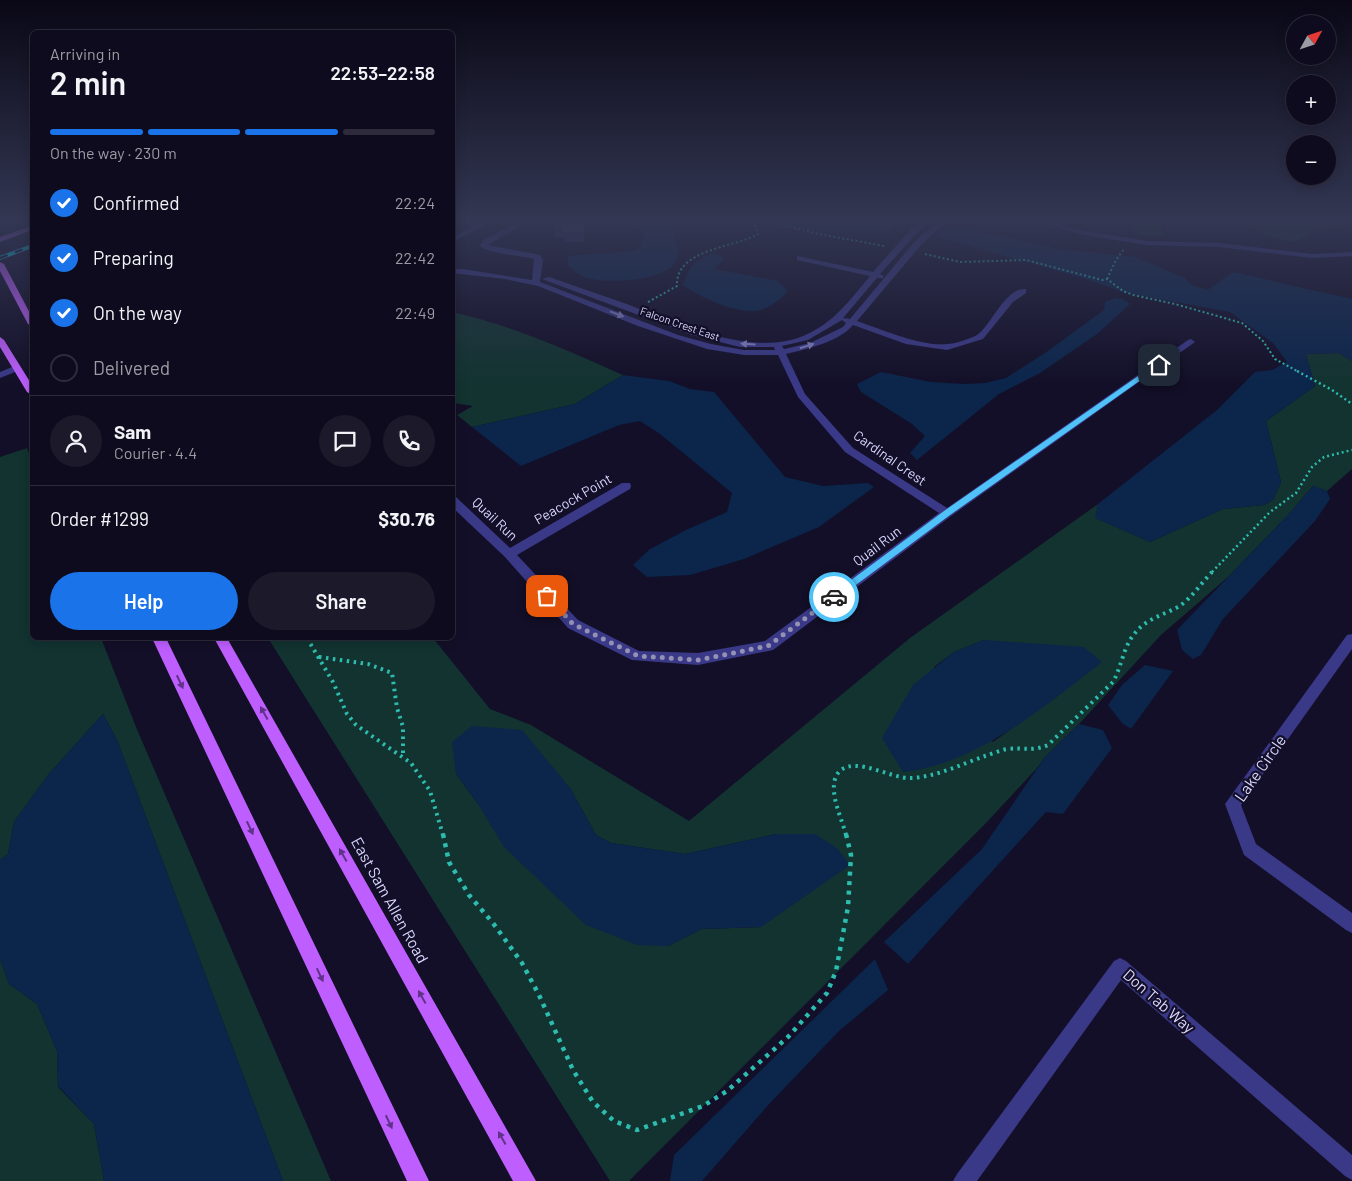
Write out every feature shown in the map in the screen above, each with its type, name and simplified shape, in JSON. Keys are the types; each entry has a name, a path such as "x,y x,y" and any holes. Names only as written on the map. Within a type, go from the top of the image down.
{"main road":[{"path":"6,275 30,320"},
{"path":"0,340 30,389"},
{"path":"160,640 418,1181"},
{"name":"East Sam Allen Road","path":"222,640 526,1181"}],"street":[{"name":"Falcon Crest East","path":"496,275 537,279 683,340 719,350 739,353 779,349 832,338 846,329 893,275"},
{"name":"Falcon Crest East","path":"523,275 616,303 719,340 779,349 805,338 839,318 874,275"},
{"path":"874,275 890,279"},
{"path":"839,318 908,342 947,348 980,337 1010,300 1023,291"},
{"path":"647,325 656,318"},
{"name":"Quail Run","path":"455,503 509,554 573,624 638,656 698,660 768,646 947,513 1191,342"},
{"name":"Cardinal Crest","path":"779,349 801,395 849,450 947,513"},
{"path":"0,375 17,368"},
{"name":"Peacock Point","path":"509,554 626,486"},
{"name":"Lake Circle","path":"1352,639 1233,804 1250,849 1352,924"},
{"name":"Don Tab Way","path":"964,1181 1120,967 1352,1169"}],"path":[{"path":"616,303 647,302 674,288 677,284 677,275"},
{"path":"1083,275 1102,280 1108,279 1123,291 1133,295 1175,304 1242,323 1263,341 1275,359 1332,390 1352,404"},
{"path":"1108,279 1110,275"},
{"path":"308,640 333,682 347,714 356,725 411,763 430,790 442,828 449,862 469,895 493,923 522,963 539,995 573,1070 593,1102 614,1121 637,1130 703,1106 727,1091 788,1037 827,993 836,971 848,907 851,856 842,817 833,795 835,782 840,771 850,766 869,767 888,775 911,778 928,775 1006,750 1037,750 1048,745 1113,682 1119,671 1126,646 1136,631 1152,618 1179,606 1270,512 1296,494 1312,467 1324,457 1352,450"},
{"path":"319,657 368,664 392,673 397,708 403,727 403,757"}],"green space":[{"path":"455,313 518,331 623,375 575,404 472,427 457,415 473,406 455,403"},
{"path":"1339,353 1352,361 1352,469 1327,491 1313,486 1288,515 1228,577 1161,635 1079,724 1045,757 986,823 629,1181 610,1181 269,640 435,640 490,709 531,725 689,821 910,638 1098,504 1096,518 1150,542 1223,509 1264,505 1273,500 1281,482 1266,421 1315,386 1306,354","holes":["984,640 1101,662 993,742 934,667 954,652","456,774 570,788 596,835 611,843 685,854 776,834 761,927 702,929 668,946 478,804"]},
{"path":"27,448 30,456 30,640 102,640 136,727 331,1181 283,1181 117,740 103,714 48,775 14,822 8,854 0,860 0,457"},
{"path":"0,959 9,984 37,1004 57,1051 58,1087 94,1124 104,1181 0,1181"}],"water":[{"path":"581,275 653,275 640,279 615,281 591,279"},
{"path":"687,275 747,275 778,281 788,291 771,305 761,310 751,311 733,308 716,302 683,285"},
{"path":"1072,275 1178,275 1185,278 1190,284 1207,290 1229,275 1247,275 1352,299 1352,361 1339,353 1306,354 1315,386 1266,421 1281,482 1273,500 1264,505 1223,509 1150,542 1095,518 1098,504 1217,410 1255,372 1272,370 1287,362 1273,343 1230,312 1126,293"},
{"path":"1115,298 1123,299 1130,304 1097,334 1040,373 999,394 917,460 910,453 925,436 912,424 861,392 857,384 881,372 931,382 964,384 985,383 1006,378 1045,353 1104,310 1105,302"},
{"path":"623,375 669,381 690,389 714,392 785,477 823,486 868,483 874,487 819,527 744,559 690,575 647,577 633,565 650,549 686,530 727,512 732,493 660,434 640,421 619,425 521,466 472,427 575,404"},
{"path":"1313,486 1327,491 1330,499 1315,521 1223,619 1201,655 1193,659 1182,650 1177,630 1288,515"},
{"path":"984,640 1084,647 1102,662 1034,714 983,745 957,758 930,767 903,772 882,738 913,685 954,652"},
{"path":"1145,665 1173,671 1131,729 1122,723 1108,705 1122,685"},
{"path":"103,714 117,740 283,1181 104,1181 94,1124 58,1086 57,1051 37,1004 9,984 0,959 0,860 8,854 14,822 48,775"},
{"path":"1079,724 1103,730 1112,748 1063,814 1046,812 908,964 884,942 982,849 1045,757"},
{"path":"472,726 522,730 570,788 596,835 611,843 685,854 776,834 815,834 838,849 850,865 761,927 702,929 668,946 637,945 586,925 504,847 478,804 456,774 452,742"},
{"path":"875,959 888,990 839,1031 771,1102 702,1181 670,1181 674,1155"}],"way so far":[{"path":"547,596 573,624 638,656 698,660 768,646 834,597"}],"route":[{"path":"834,597 947,513 1159,365"}]}
